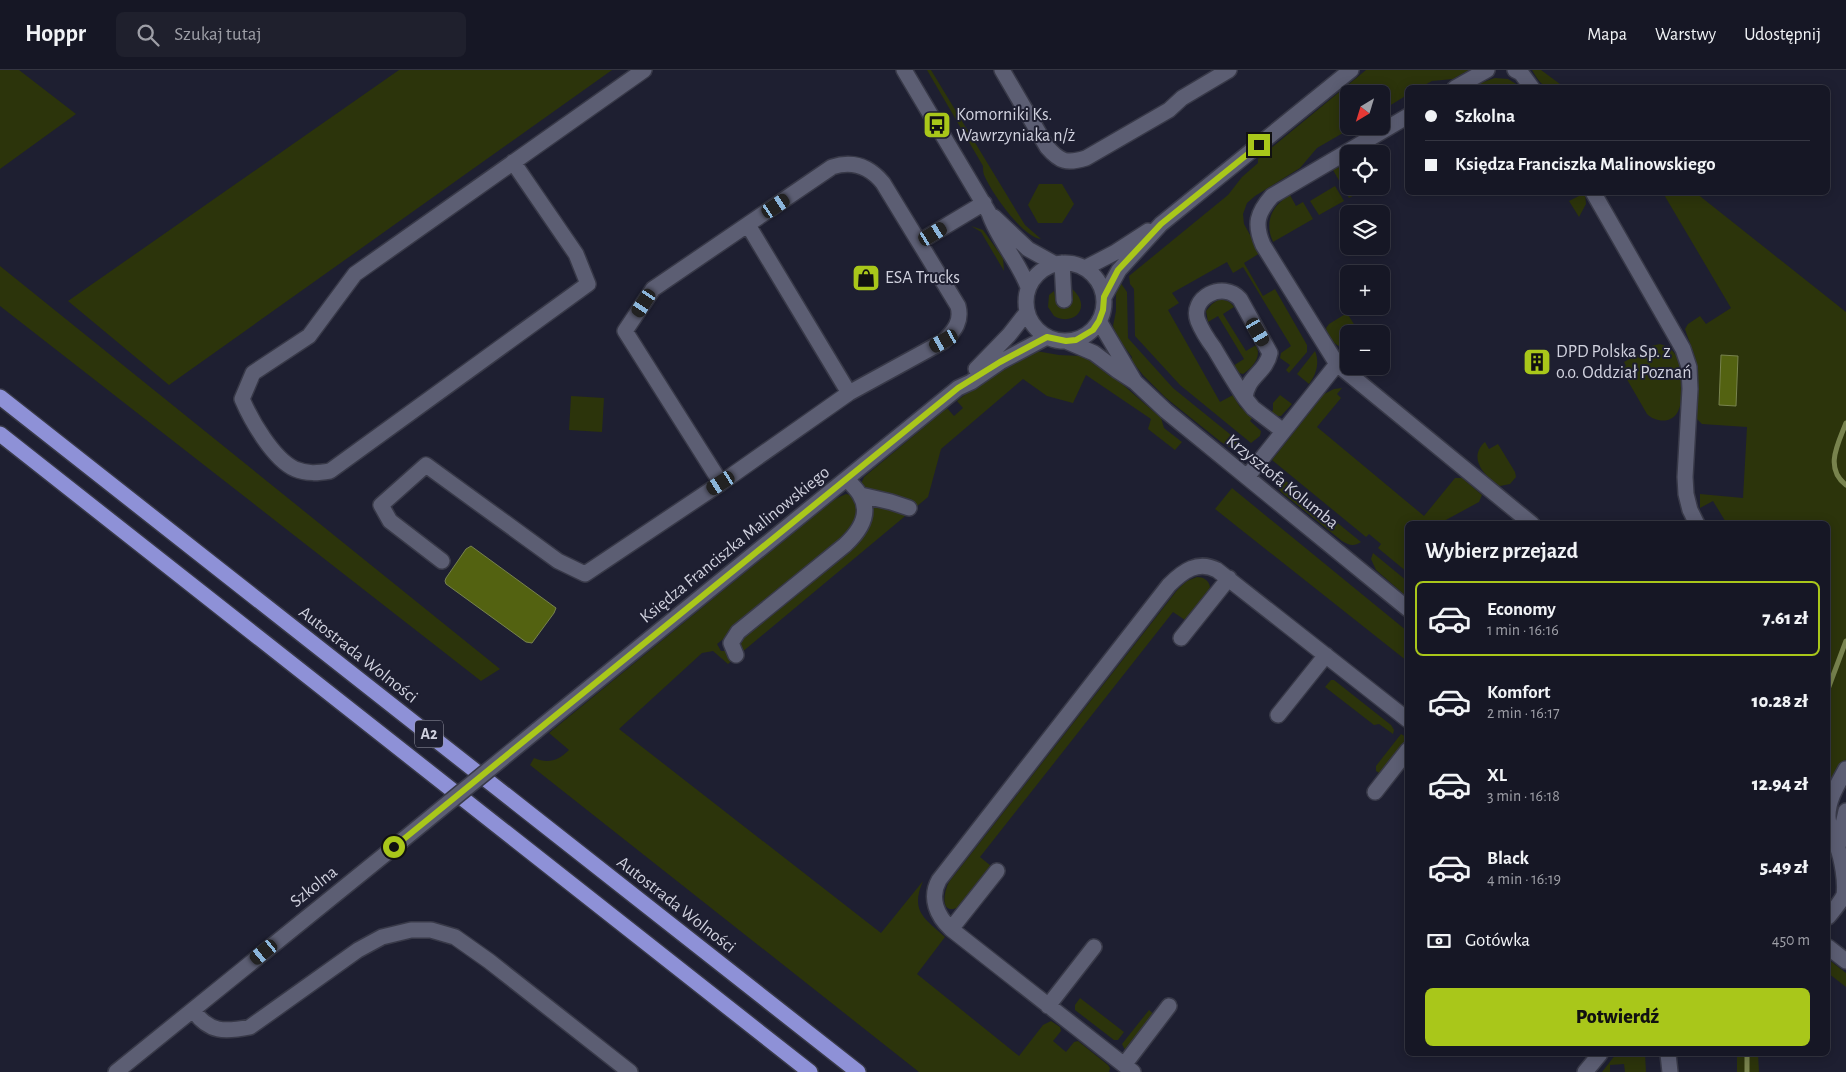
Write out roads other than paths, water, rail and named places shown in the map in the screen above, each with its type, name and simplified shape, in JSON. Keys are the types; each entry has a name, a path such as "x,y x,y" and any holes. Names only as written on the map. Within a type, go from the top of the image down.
{"highway":[{"name":"Autostrada Wolności","path":"0,396 858,1072"},
{"name":"A2","path":"0,434 810,1072"}],"street":[{"path":"513,162 576,254 588,284 330,471 313,473 295,469 278,456 250,417 242,399 253,373 309,336 355,274 513,162 644,70"},
{"path":"904,70 987,208 995,228 1020,266 1028,287"},
{"path":"1002,70 1047,147 1056,157 1065,162 1076,162 1168,110 1182,98 1229,70"},
{"path":"1104,297 1118,270 1161,224 1351,70"},
{"path":"1460,85 1487,70"},
{"path":"1515,70 1521,73 1530,85"},
{"path":"1405,118 1272,196 1260,214 1257,224 1259,235 1263,245 1337,364 1528,521"},
{"path":"442,561 390,521 380,505 426,465 558,561 585,574 721,483 849,393 944,341 958,324 960,315 958,306 883,183 868,169 843,164 832,167 653,290 625,331 721,483"},
{"path":"1595,195 1683,349 1689,367 1690,389 1685,477 1686,494 1690,510 1696,521"},
{"path":"919,242 987,208"},
{"path":"987,208 1028,250 1058,263 1076,264 1094,275 1104,297 1103,310 1093,330 1076,340 1066,341 1047,337 1032,324 1026,312 1025,299 1028,287 1035,276 1045,268 1058,263"},
{"path":"748,224 849,393"},
{"path":"1085,268 1161,224"},
{"path":"1058,263 1064,300"},
{"path":"1244,398 1248,384 1265,365 1270,353 1235,294 1229,290 1215,292 1198,304 1197,320 1244,398 1253,408 1283,431"},
{"name":"Księdza Franciszka Malinowskiego","path":"536,731 958,388 1009,335 1026,312"},
{"name":"Krzysztofa Kolumba","path":"1099,321 1136,382"},
{"name":"Księdza Franciszka Malinowskiego","path":"958,388 1000,362 1047,337"},
{"name":"Krzysztofa Kolumba","path":"1066,341 1094,353 1136,382 1166,410 1246,477 1405,607"},
{"path":"1246,477 1337,364"},
{"path":"736,654 733,651 732,643 738,632 845,545 858,532 864,514 861,496 847,479"},
{"path":"861,496 909,508"},
{"path":"1169,1006 1128,1068 944,923 936,907 935,892 939,880 1169,585 1181,573 1195,566 1211,567 1229,578 1405,718"},
{"path":"1181,638 1229,578"},
{"path":"1278,715 1326,655"},
{"name":"Szkolna","path":"116,1072 536,731"},
{"path":"1375,792 1405,754"},
{"path":"1830,805 1831,801 1841,790 1846,769"},
{"path":"1830,914 1843,897 1846,880 1842,846 1846,811"},
{"path":"1830,828 1842,846"},
{"path":"951,929 996,870"},
{"path":"193,1010 198,1018 210,1027 229,1031 250,1027 358,950 382,937 411,930 431,930 455,937 489,961 630,1072"},
{"path":"1048,1006 1094,947"},
{"path":"1830,949 1846,961"},
{"path":"1585,1072 1598,1056"},
{"path":"1668,1056 1670,1072"}],"waterway":[{"path":"1846,423 1837,447 1834,463 1839,478 1846,485"},
{"path":"1830,684 1846,641"},
{"path":"1747,1056 1747,1072"}],"place":[{"name":"Komorniki Ks. Wawrzyniaka n/ż","path":"937,125"},
{"name":"ESA Trucks","path":"866,278"},
{"name":"DPD Polska Sp. z o.o. Oddział Poznań","path":"1537,362"}]}
